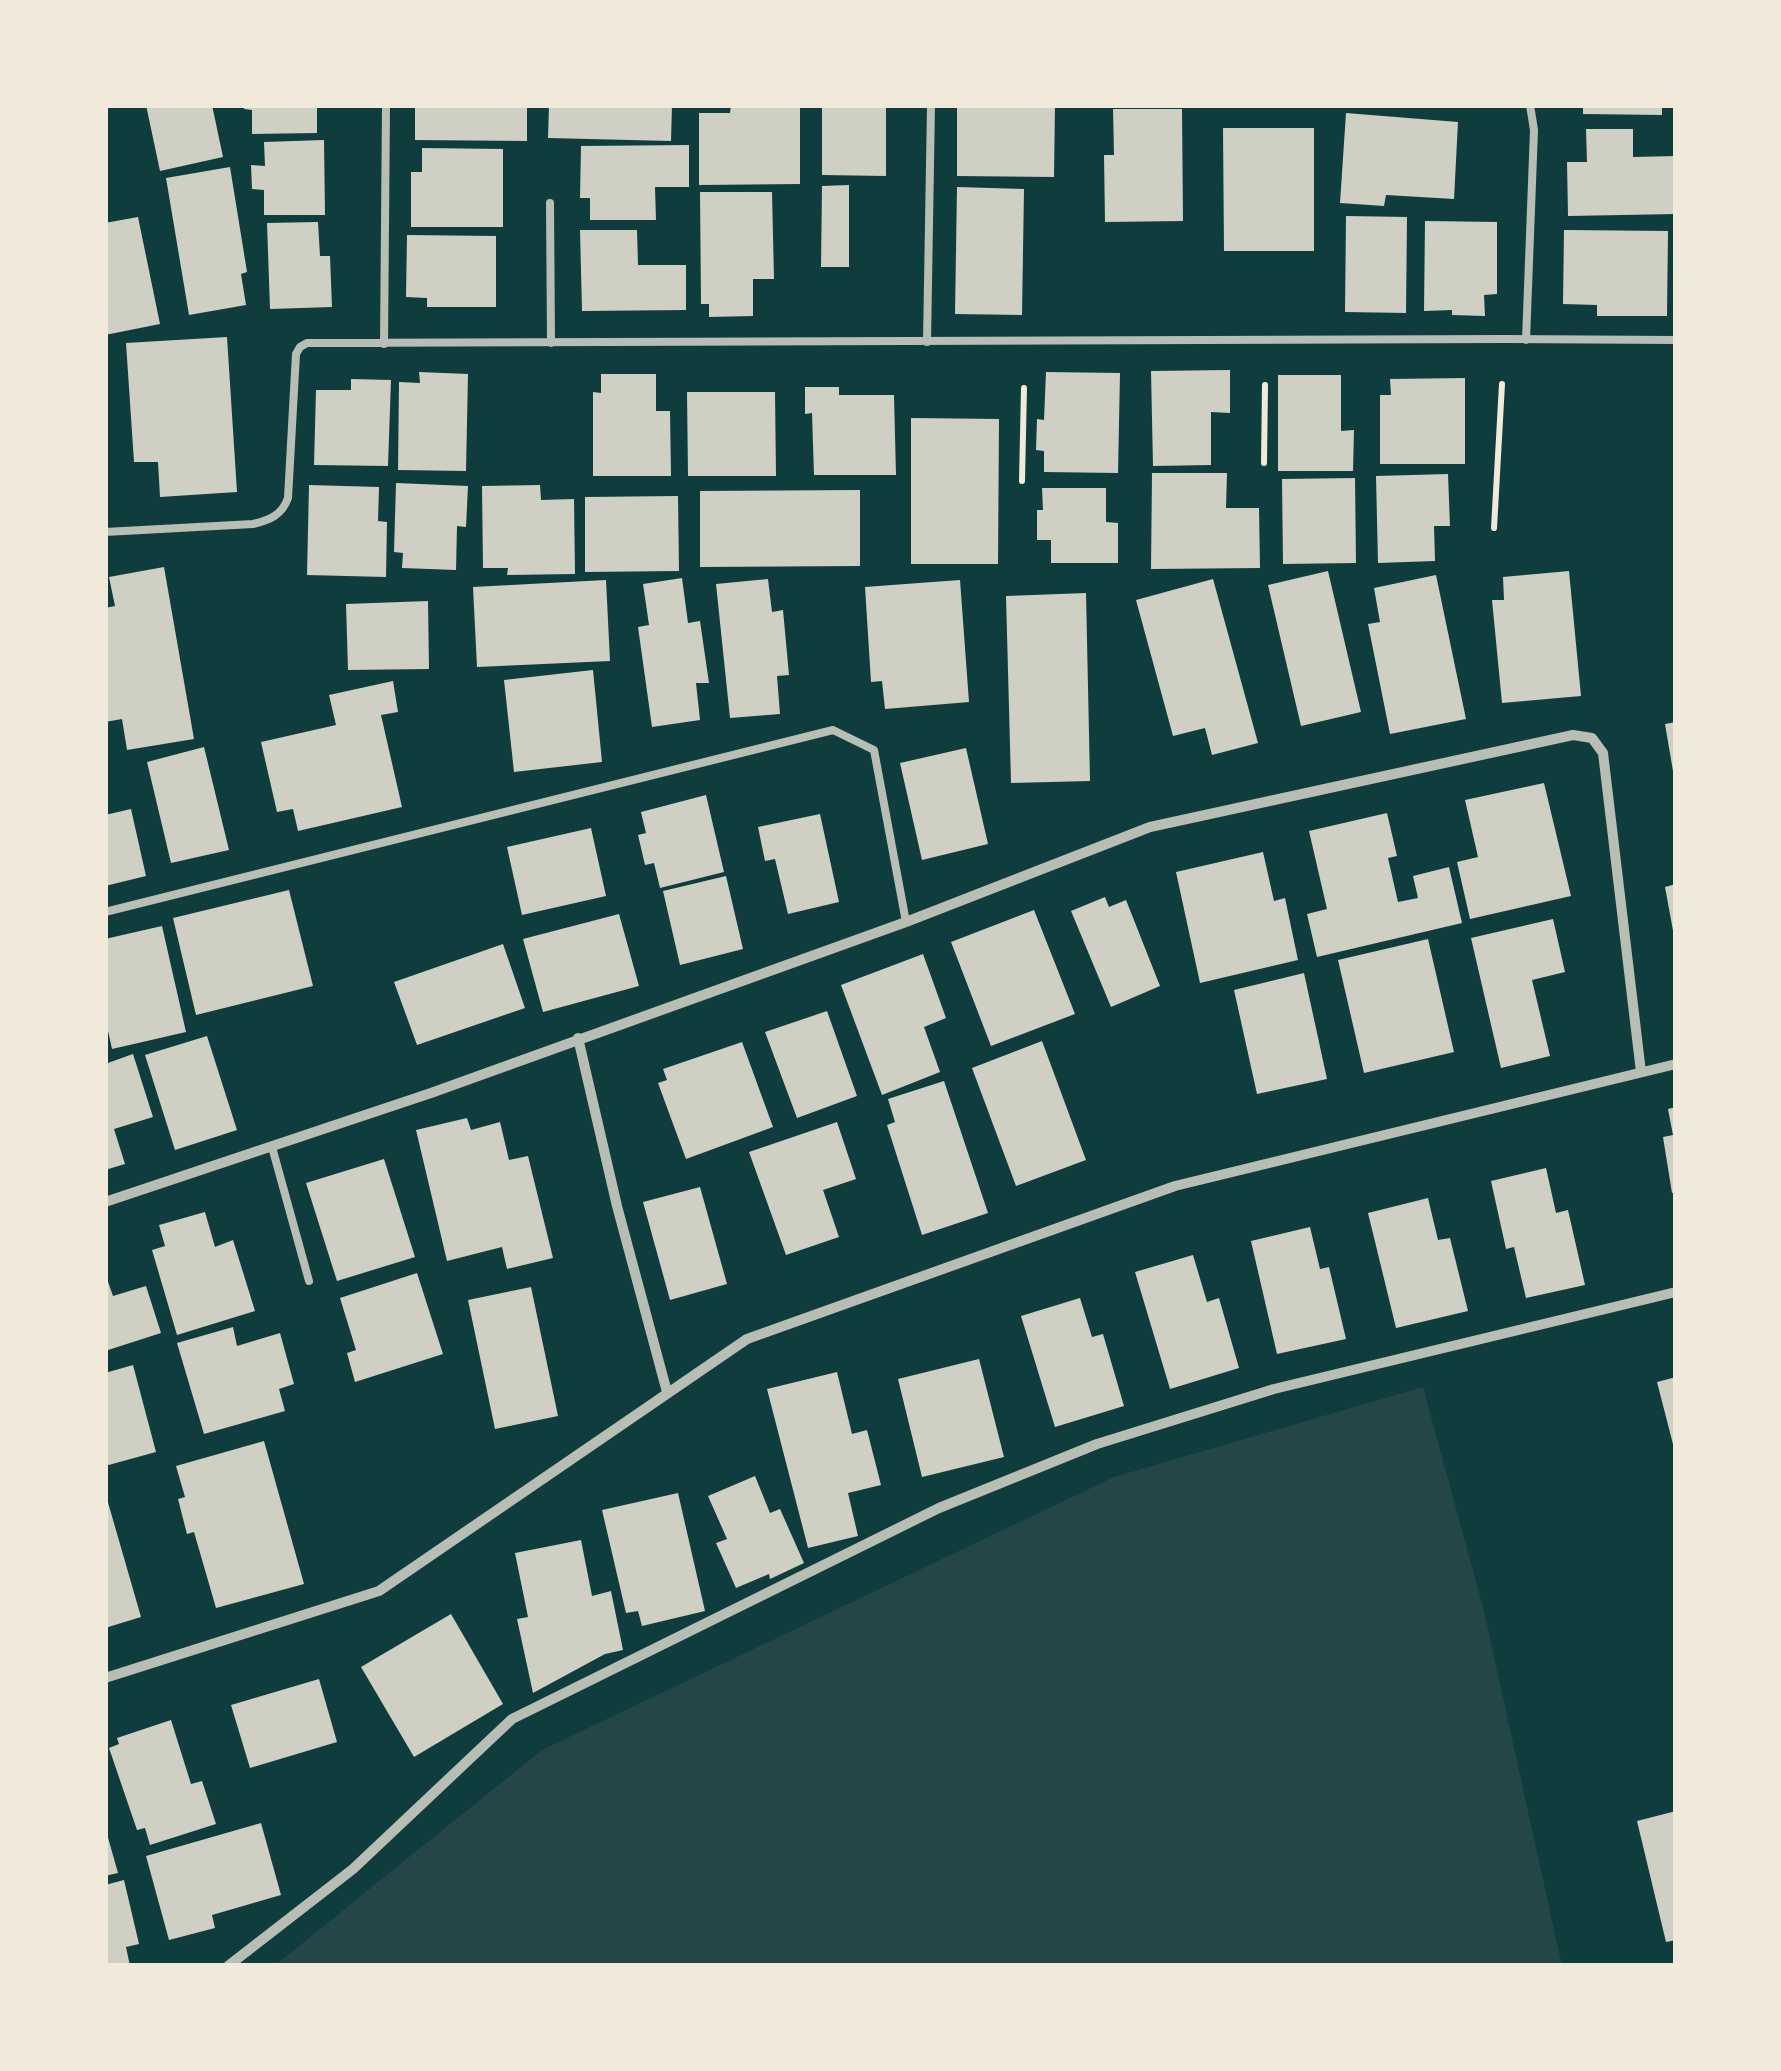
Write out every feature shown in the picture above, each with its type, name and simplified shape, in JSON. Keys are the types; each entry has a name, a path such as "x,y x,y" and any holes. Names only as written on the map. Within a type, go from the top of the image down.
{"street":[{"path":"105,1202 431,1093 906,922 1150,827 1573,735 1592,738 1603,753 1641,1072"},
{"path":"578,1038 617,1206 667,1392"},
{"path":"105,1678 379,1591 747,1339 1174,1186 1676,1064"},
{"path":"228,1966 353,1869 512,1720 939,1508 1097,1444 1274,1389 1676,1292"}],"lane":[{"path":"384,344 386,105"},
{"path":"927,342 930,105"},
{"path":"1526,340 1534,130 1530,105"},
{"path":"550,202 551,343"},
{"path":"105,532 253,524 268,520 285,508 296,354 308,343 1676,340"},
{"path":"105,912 833,730 874,750 906,922"},
{"path":"272,1147 309,1280"}],"path":[{"path":"1494,528 1504,339"},
{"path":"1264,464 1265,340"},
{"path":"1022,481 1025,341"}],"shaded area":[{"path":"1423,1387 1484,1611 1562,1966 274,1966 542,1750 1114,1477"}],"building":[{"path":"146,105 212,105 223,157 160,171"},
{"path":"244,105 317,105 317,133 252,134 252,110 244,109"},
{"path":"415,105 527,105 527,141 415,140"},
{"path":"549,105 672,105 671,141 548,138"},
{"path":"731,105 800,105 800,184 699,185 699,113 730,113"},
{"path":"822,105 886,105 886,176 822,175"},
{"path":"957,105 1055,105 1054,177 957,176"},
{"path":"1583,105 1662,105 1662,115 1583,114"},
{"path":"1113,109 1182,109 1183,221 1105,222 1104,155 1114,155"},
{"path":"1346,113 1458,122 1454,199 1386,195 1384,206 1340,203"},
{"path":"1223,128 1314,128 1314,251 1224,251"},
{"path":"1586,129 1633,129 1633,157 1676,156 1676,214 1568,216 1567,162 1587,162"},
{"path":"324,140 325,215 264,215 264,190 252,189 251,165 265,166 264,142"},
{"path":"689,145 689,187 655,187 656,220 590,220 590,198 580,198 581,146"},
{"path":"422,148 503,149 503,227 411,227 411,172 422,172"},
{"path":"230,167 247,272 241,274 246,305 189,315 166,178"},
{"path":"849,185 849,267 821,267 822,186"},
{"path":"957,187 1024,189 1022,315 955,314"},
{"path":"700,192 772,192 774,279 753,279 753,316 709,317 709,304 701,304"},
{"path":"1346,216 1407,217 1406,313 1345,312"},
{"path":"138,217 160,324 105,335 105,223"},
{"path":"1425,221 1497,222 1497,294 1484,295 1485,316 1452,315 1452,310 1424,311"},
{"path":"318,222 320,256 330,256 332,307 270,309 267,223"},
{"path":"580,230 637,230 638,265 686,265 686,310 582,311"},
{"path":"1564,230 1668,231 1667,316 1597,316 1597,305 1563,304"},
{"path":"407,235 496,236 496,307 427,307 427,298 406,297"},
{"path":"227,337 237,492 160,497 158,462 134,462 126,343"},
{"path":"1230,370 1230,413 1211,412 1211,465 1153,466 1151,371"},
{"path":"419,372 468,374 466,471 398,470 399,382 420,383"},
{"path":"1046,372 1120,373 1118,473 1044,472 1044,451 1036,450 1037,419 1044,420"},
{"path":"601,374 656,374 656,411 670,411 671,476 593,476 593,392 601,393"},
{"path":"1278,375 1341,375 1341,431 1354,430 1353,471 1278,471"},
{"path":"1465,378 1465,464 1380,464 1380,395 1391,395 1390,379"},
{"path":"351,379 391,380 388,466 314,465 316,390 351,390"},
{"path":"805,387 839,387 839,395 894,395 896,475 814,475 812,413 805,414"},
{"path":"687,392 775,392 776,476 688,476"},
{"path":"911,418 999,419 998,564 911,564"},
{"path":"1152,473 1227,473 1226,508 1259,508 1260,568 1151,569"},
{"path":"1448,474 1450,526 1434,526 1435,561 1378,563 1376,476"},
{"path":"1355,478 1356,563 1283,564 1282,479"},
{"path":"396,483 468,486 466,527 457,526 456,570 402,568 403,553 394,552"},
{"path":"309,485 379,487 378,521 387,522 386,577 307,575"},
{"path":"540,485 541,500 574,499 575,574 507,575 508,568 483,568 482,486"},
{"path":"1042,488 1106,488 1106,522 1118,523 1118,563 1051,563 1051,540 1037,540 1037,510 1043,510"},
{"path":"860,490 860,566 700,567 700,491"},
{"path":"678,496 679,571 585,572 585,497"},
{"path":"164,567 194,739 127,750 122,719 105,722 105,608 115,606 109,577"},
{"path":"1328,571 1361,712 1301,726 1268,585"},
{"path":"1569,571 1581,696 1502,703 1492,600 1504,600 1503,577"},
{"path":"1436,575 1466,719 1390,734 1368,624 1380,622 1374,588"},
{"path":"682,578 688,623 700,621 709,683 696,683 700,720 652,727 638,627 649,625 643,584"},
{"path":"768,579 772,612 783,610 789,675 777,676 780,714 730,718 716,584"},
{"path":"1213,579 1258,743 1212,755 1205,728 1173,736 1136,600"},
{"path":"606,580 610,661 477,667 473,587"},
{"path":"960,580 969,702 885,709 882,681 871,682 865,587"},
{"path":"1086,593 1090,781 1011,783 1006,596"},
{"path":"428,601 429,669 348,670 346,604"},
{"path":"593,670 602,762 514,772 504,680"},
{"path":"393,681 398,712 381,715 402,807 298,831 293,809 277,812 261,742 336,725 329,695"},
{"path":"1676,722 1676,777 1674,777 1665,724"},
{"path":"204,747 229,850 171,863 147,762"},
{"path":"966,748 988,844 922,860 900,763"},
{"path":"1544,783 1571,896 1470,919 1457,862 1478,857 1465,800"},
{"path":"706,795 724,872 660,888 654,863 645,865 638,835 646,833 641,812"},
{"path":"131,809 146,876 105,886 105,815"},
{"path":"1387,813 1397,856 1388,858 1398,902 1418,898 1413,876 1449,867 1462,923 1317,957 1307,914 1327,909 1309,831"},
{"path":"820,814 839,902 788,914 775,859 765,861 758,827"},
{"path":"591,828 606,896 522,915 507,847"},
{"path":"1263,852 1274,901 1285,898 1298,960 1200,983 1176,872"},
{"path":"726,876 743,949 680,965 663,891"},
{"path":"1676,884 1676,936 1674,936 1665,887"},
{"path":"289,890 313,986 196,1015 173,918"},
{"path":"1105,897 1109,907 1126,900 1160,986 1111,1007 1071,911"},
{"path":"1034,910 1075,1014 991,1046 951,942"},
{"path":"619,914 639,986 543,1012 523,939"},
{"path":"1553,919 1565,972 1532,980 1550,1056 1501,1068 1471,938"},
{"path":"162,926 186,1032 112,1049 105,1017 105,939"},
{"path":"1428,939 1454,1052 1364,1073 1338,960"},
{"path":"503,944 525,1008 417,1045 394,982"},
{"path":"923,954 946,1018 924,1027 940,1072 882,1095 841,985"},
{"path":"1304,973 1327,1079 1257,1094 1234,990"},
{"path":"827,1011 857,1096 797,1118 765,1032"},
{"path":"207,1036 237,1130 175,1150 145,1055"},
{"path":"1042,1041 1086,1160 1016,1186 972,1068"},
{"path":"742,1042 773,1127 686,1159 658,1083 667,1080 663,1069"},
{"path":"133,1054 153,1117 114,1129 125,1164 105,1170 105,1064"},
{"path":"944,1081 988,1213 922,1235 887,1125 895,1122 888,1099"},
{"path":"1676,1107 1676,1193 1672,1193 1663,1137 1673,1135 1668,1109"},
{"path":"467,1118 471,1130 500,1122 509,1160 528,1156 553,1258 507,1269 502,1247 447,1261 416,1130"},
{"path":"837,1122 856,1179 823,1190 839,1237 786,1255 749,1152"},
{"path":"384,1159 415,1257 337,1281 306,1183"},
{"path":"1546,1168 1556,1213 1568,1210 1585,1285 1526,1298 1514,1247 1506,1249 1491,1181"},
{"path":"700,1187 727,1284 670,1300 643,1202"},
{"path":"1428,1198 1438,1240 1450,1238 1468,1311 1396,1328 1368,1213"},
{"path":"205,1212 215,1247 233,1240 255,1311 177,1335 152,1250 165,1246 159,1225"},
{"path":"1310,1227 1320,1269 1329,1267 1346,1339 1277,1354 1251,1241"},
{"path":"1193,1255 1207,1302 1219,1298 1239,1368 1170,1389 1135,1272"},
{"path":"105,1273 113,1296 146,1286 161,1333 105,1351"},
{"path":"417,1273 443,1354 355,1382 347,1353 356,1350 340,1298"},
{"path":"531,1287 558,1416 495,1429 468,1300"},
{"path":"1080,1298 1092,1337 1103,1334 1124,1406 1055,1427 1021,1316"},
{"path":"233,1327 237,1346 280,1333 294,1384 279,1389 285,1411 204,1434 177,1343"},
{"path":"979,1359 1004,1457 922,1477 898,1379"},
{"path":"133,1365 156,1452 105,1466 105,1373"},
{"path":"837,1372 852,1434 867,1430 881,1485 848,1493 858,1536 808,1548 767,1389"},
{"path":"1676,1377 1676,1452 1675,1452 1657,1382"},
{"path":"264,1441 304,1584 216,1608 194,1532 187,1534 178,1499 185,1497 176,1466"},
{"path":"755,1476 770,1513 780,1509 804,1563 770,1579 769,1574 736,1588 716,1543 727,1539 708,1496"},
{"path":"105,1492 141,1617 105,1628"},
{"path":"678,1493 705,1611 642,1626 638,1611 626,1613 602,1510"},
{"path":"581,1540 592,1596 611,1591 623,1650 605,1654 533,1693 517,1619 528,1617 515,1553"},
{"path":"451,1614 503,1704 414,1757 361,1667"},
{"path":"319,1679 337,1742 250,1768 231,1705"},
{"path":"171,1720 191,1784 202,1781 216,1824 150,1845 145,1828 137,1830 109,1748 119,1744 117,1738"},
{"path":"1676,1811 1676,1940 1666,1942 1637,1821"},
{"path":"261,1823 281,1895 212,1915 215,1928 169,1940 146,1856"},
{"path":"105,1827 118,1873 105,1876"},
{"path":"124,1880 139,1944 126,1947 130,1966 105,1966 105,1885"}]}
